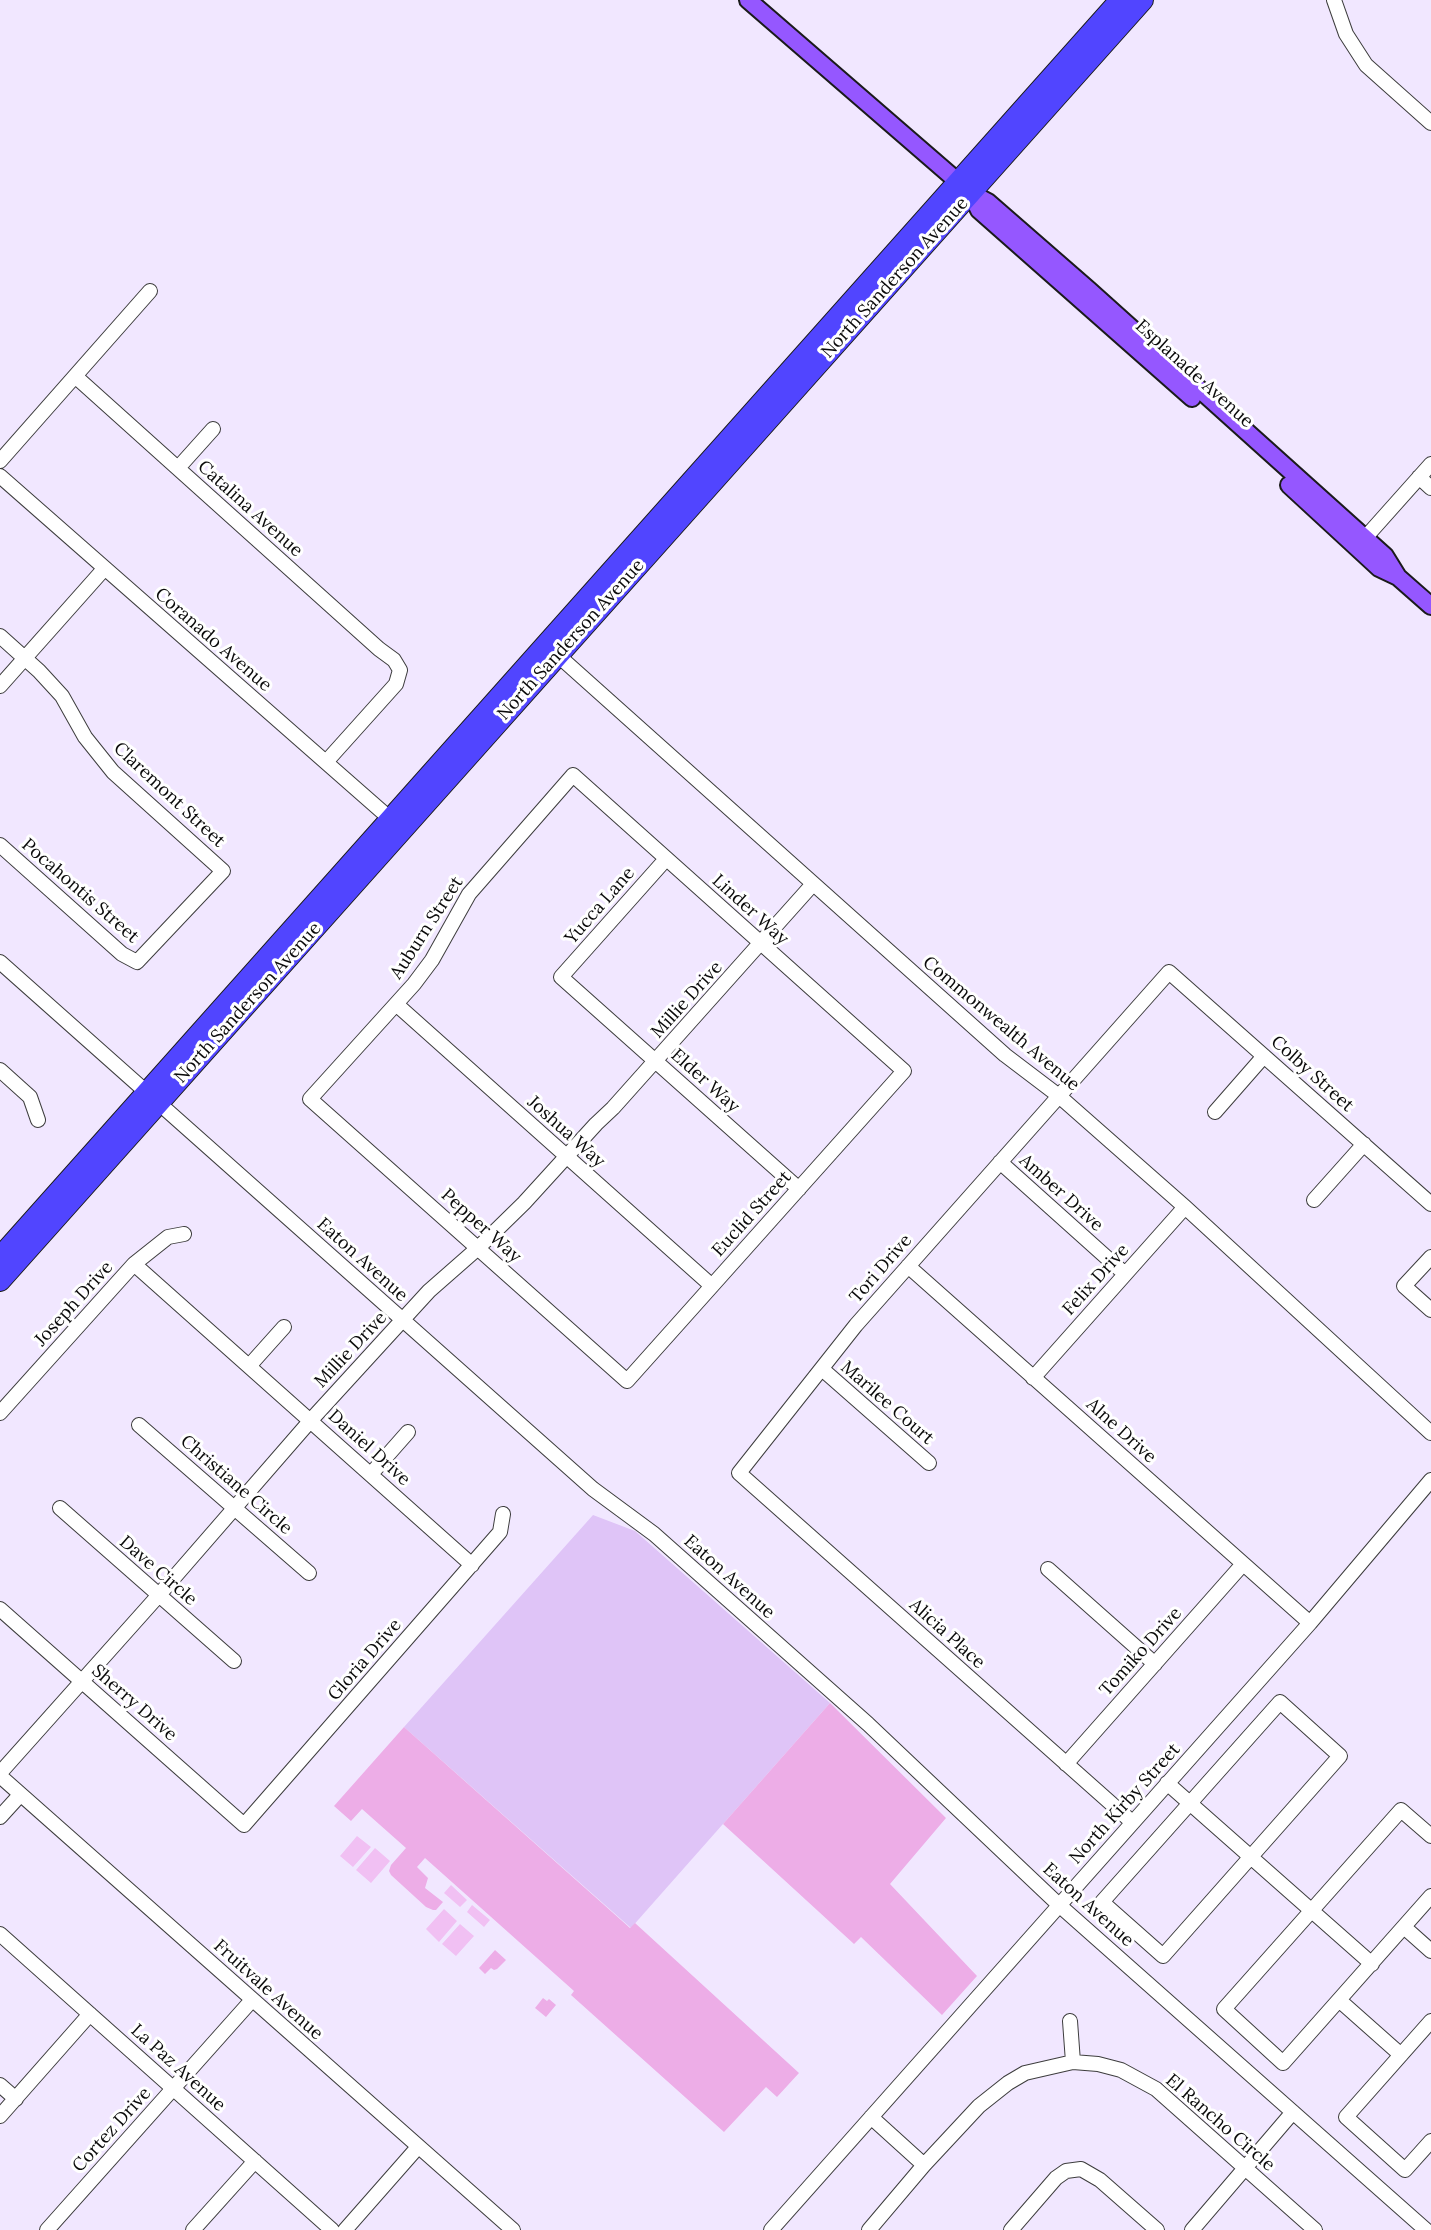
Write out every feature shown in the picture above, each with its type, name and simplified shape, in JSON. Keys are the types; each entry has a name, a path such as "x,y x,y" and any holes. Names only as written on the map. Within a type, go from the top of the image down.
{"highway":[{"name":"North Sanderson Avenue","path":"965,188 1120,0"},
{"name":"North Sanderson Avenue","path":"0,1257 153,1097 965,188 1143,0"},
{"name":"North Sanderson Avenue","path":"0,1281 153,1097"}],"main road":[{"name":"Esplanade Avenue","path":"748,0 965,188 988,202 1089,290 1385,556 1398,577"},
{"name":"Esplanade Avenue","path":"965,188 979,210 1223,425 1379,568 1398,577 1431,606"}],"street":[{"path":"1334,0 1346,34 1366,65 1431,123"},
{"path":"0,461 150,291"},
{"name":"Catalina Avenue","path":"75,376 394,660 400,670 396,684 326,762"},
{"path":"178,468 213,429"},
{"path":"1365,538 1431,464"},
{"name":"Coranado Avenue","path":"0,476 397,825"},
{"path":"1419,477 1431,488"},
{"path":"0,686 104,569"},
{"name":"Claremont Street","path":"0,636 62,696 85,737 113,772 223,871 137,962"},
{"name":"Commonwealth Avenue","path":"552,650 1005,1055 1059,1096 1185,1207 1431,1433"},
{"name":"Linder Way","path":"573,775 904,1071"},
{"name":"Auburn Street","path":"310,1099 424,972 440,947 459,908 477,883 573,775"},
{"name":"Pocahontis Street","path":"0,845 122,954 137,962"},
{"name":"Yucca Lane","path":"561,976 666,858"},
{"name":"Millie Drive","path":"0,1774 311,1420 402,1320 429,1291 478,1248 656,1061 813,884"},
{"name":"Eaton Avenue","path":"0,962 593,1489 654,1534 868,1724 1059,1905 1426,2230"},
{"name":"Tori Drive","path":"738,1473 856,1325 1169,972"},
{"name":"Colby Street","path":"1169,972 1431,1204"},
{"name":"Elder Way","path":"561,976 799,1189"},
{"name":"Joshua Way","path":"396,1004 712,1286"},
{"path":"1215,1112 1264,1056"},
{"path":"0,1070 30,1097 38,1120"},
{"name":"Euclid Street","path":"627,1381 904,1071"},
{"name":"Pepper Way","path":"310,1099 627,1381"},
{"path":"1314,1200 1364,1144"},
{"name":"Amber Drive","path":"1000,1162 1125,1274"},
{"name":"Felix Drive","path":"1033,1378 1185,1207"},
{"name":"Joseph Drive","path":"0,1413 134,1264 168,1237 184,1234"},
{"path":"1431,1257 1404,1286 1431,1310"},
{"name":"Daniel Drive","path":"134,1264 472,1565"},
{"name":"Alne Drive","path":"908,1266 1310,1623"},
{"path":"250,1365 284,1327"},
{"name":"Marilee Court","path":"822,1369 929,1463"},
{"name":"Christiane Circle","path":"139,1425 309,1573"},
{"path":"371,1474 408,1432"},
{"name":"Alicia Place","path":"738,1473 1132,1822"},
{"name":"North Kirby Street","path":"771,2230 1310,1623 1431,1479"},
{"name":"Dave Circle","path":"60,1508 234,1661"},
{"name":"Gloria Drive","path":"244,1825 500,1532 503,1514"},
{"name":"Tomiko Drive","path":"1066,1764 1243,1564"},
{"path":"1048,1569 1155,1664"},
{"name":"Sherry Drive","path":"0,1609 244,1825"},
{"path":"1280,1702 1340,1756 1250,1856 1163,1956 1102,1902 1280,1702"},
{"name":"Fruitvale Avenue","path":"0,1774 20,1795 513,2230"},
{"path":"1167,1783 1372,1964"},
{"path":"0,1817 20,1795"},
{"path":"1431,1836 1401,1810 1224,2009 1283,2063 1431,1896"},
{"path":"1404,1927 1431,1951"},
{"name":"La Paz Avenue","path":"0,1934 332,2230"},
{"name":"Cortez Drive","path":"47,2230 252,2000"},
{"path":"1339,2000 1401,2055"},
{"path":"0,2116 90,2014"},
{"path":"1070,2021 1073,2062"},
{"path":"1431,2021 1346,2117 1405,2170 1431,2141"},
{"name":"El Rancho Circle","path":"869,2230 924,2165 979,2106 1008,2083 1026,2073 1073,2062 1098,2064 1121,2070 1156,2089 1315,2230"},
{"path":"0,2085 16,2099"},
{"path":"1192,2230 1293,2112"},
{"path":"871,2117 924,2165"},
{"path":"345,2230 418,2147"},
{"path":"193,2230 255,2161"},
{"path":"1011,2230 1056,2178 1066,2171 1081,2169 1100,2180 1157,2230"}],"shaded area":[{"path":"593,1515 635,1531 830,1703 631,1928 404,1727"},
{"path":"830,1703 946,1818 890,1884 977,1976 942,2015 861,1937 854,1944 723,1824"},
{"path":"404,1727 630,1928 635,1923 799,2073 777,2097 766,2087 724,2132 571,1995 574,1991 425,1858 417,1867 428,1878 425,1888 443,1902 436,1910 426,1907 391,1875 389,1871 391,1865 406,1848 362,1809 351,1821 334,1806"},
{"path":"357,1836 371,1847 353,1867 340,1856"},
{"path":"375,1848 390,1861 371,1883 356,1870"},
{"path":"451,1885 467,1900 460,1907 444,1893"},
{"path":"472,1905 490,1920 484,1927 467,1912"},
{"path":"444,1909 457,1921 439,1942 426,1929"},
{"path":"460,1924 474,1936 456,1956 442,1944"},
{"path":"495,1950 506,1960 497,1969 491,1968 485,1974 479,1968"},
{"path":"543,1998 547,2001 549,1999 556,2005 546,2017 535,2008"}]}
